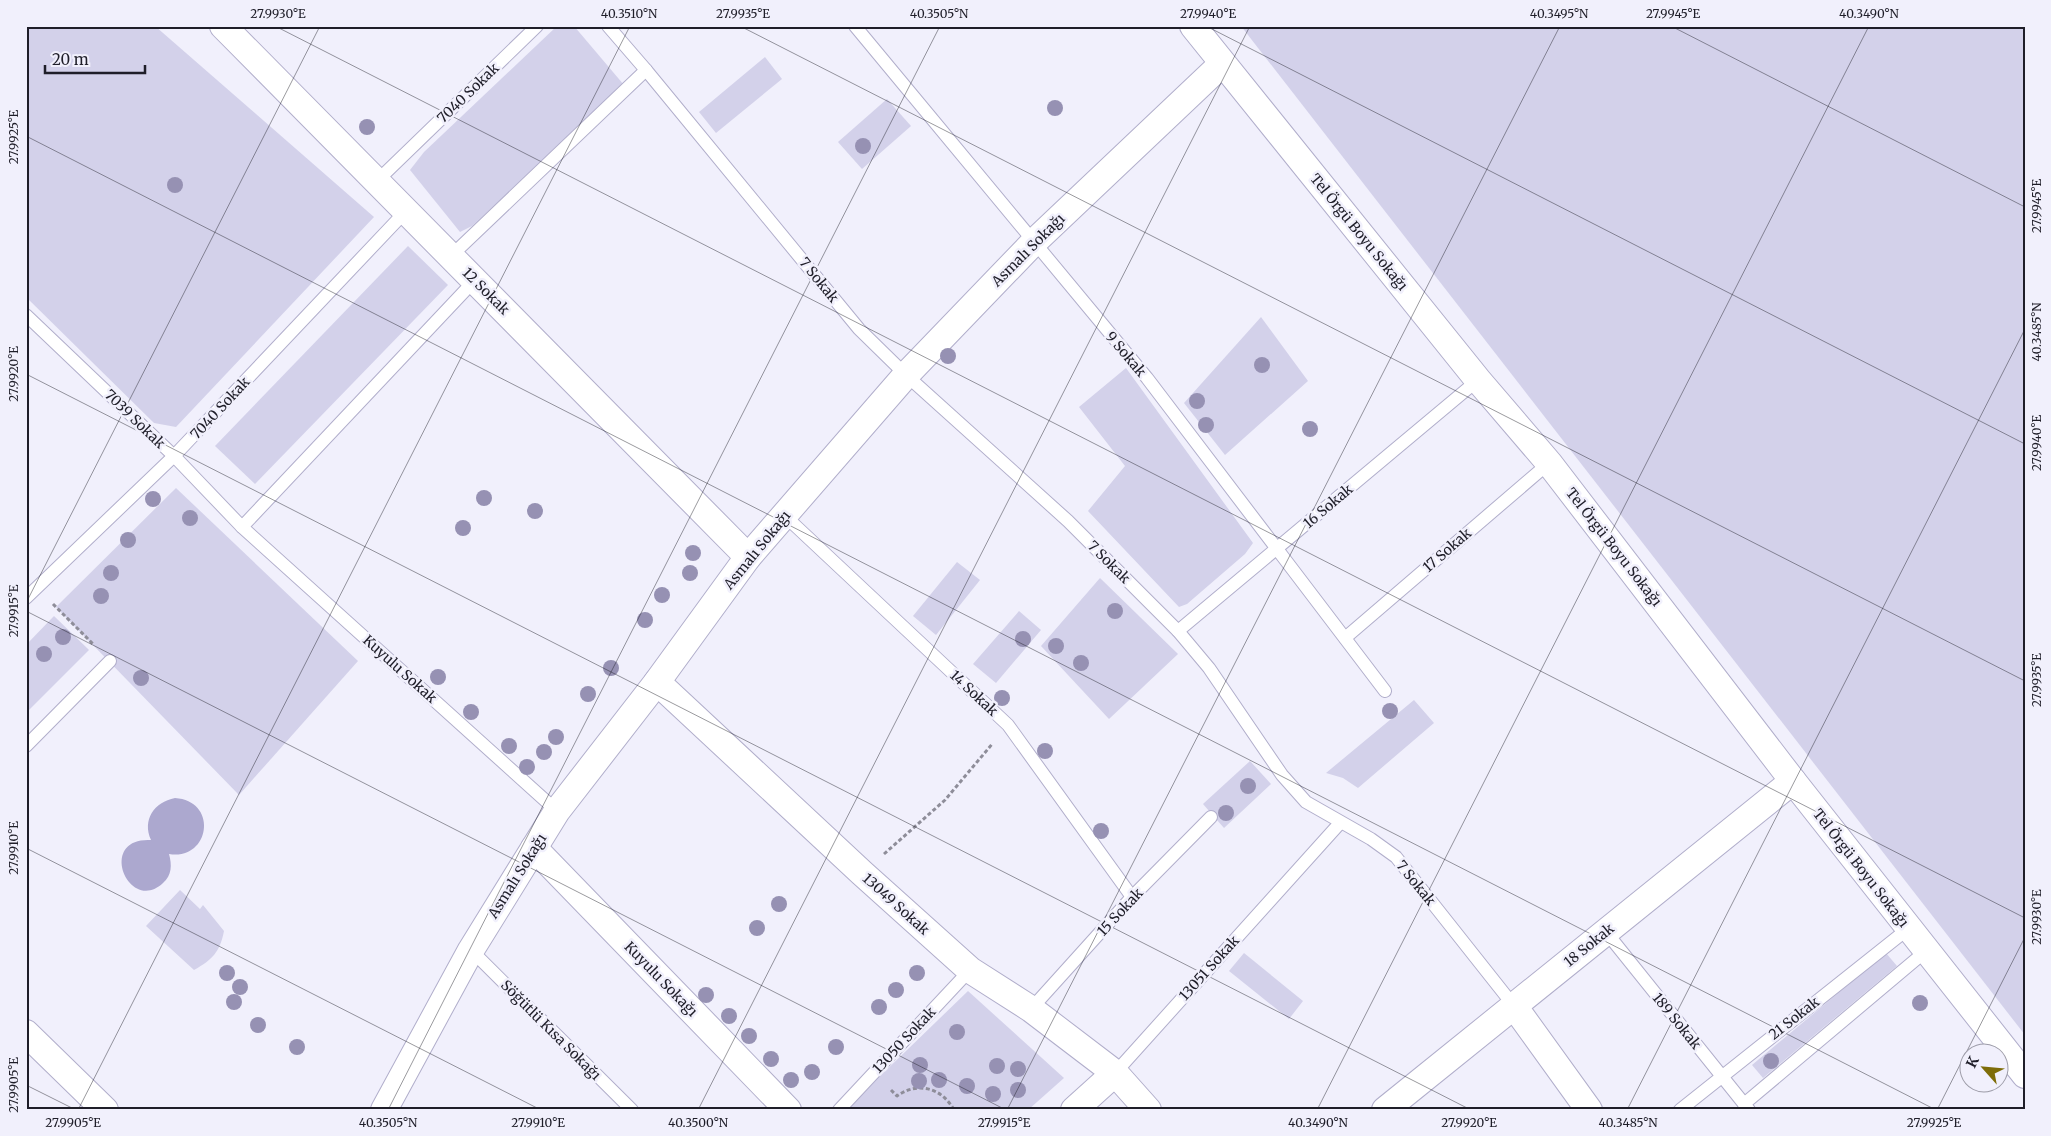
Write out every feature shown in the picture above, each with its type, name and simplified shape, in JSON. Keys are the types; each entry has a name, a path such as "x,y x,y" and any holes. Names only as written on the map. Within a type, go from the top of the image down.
{"street":[{"name":"12 Sokak","path":"223,26 748,557"},
{"name":"Tel Örgü Boyu Sokağı","path":"1193,26 1478,380 1549,463 1793,781 2025,1075"},
{"name":"Asmalı Sokağı","path":"387,1108 471,950 557,811 657,682 748,557 906,374 1034,242 1222,64"},
{"name":"13049 Sokak","path":"657,682 862,873 970,970 1031,1009 1115,1073 1148,1110"},
{"name":"18 Sokak","path":"1385,1110 1793,781"},
{"name":"Kuyulu Sokağı","path":"534,848 788,1110"},
{"name":"7 Sokak","path":"1514,1006 1589,1110"},
{"path":"26,1033 104,1110"},
{"name":"13051 Sokak","path":"1074,1110 1115,1073"}],"lane":[{"name":"7040 Sokak","path":"377,182 537,26"},
{"name":"7 Sokak","path":"608,26 859,328 906,374 1068,521 1178,631 1209,668 1282,775 1306,802 1371,839 1396,857 1514,1006"},
{"name":"9 Sokak","path":"855,26 1146,378 1385,690"},
{"path":"451,256 646,70"},
{"name":"7040 Sokak","path":"26,598 174,456 406,211"},
{"path":"242,526 475,280"},
{"name":"7039 Sokak","path":"26,314 174,456 242,526"},
{"name":"16 Sokak","path":"1178,631 1478,380"},
{"name":"17 Sokak","path":"1345,638 1549,463"},
{"name":"14 Sokak","path":"785,516 1008,725 1132,897"},
{"name":"Kuyulu Sokak","path":"242,526 557,811"},
{"path":"26,746 110,661"},
{"name":"15 Sokak","path":"1031,1009 1132,897 1211,817"},
{"name":"13051 Sokak","path":"1115,1073 1340,823"},
{"name":"21 Sokak","path":"1680,1110 1908,928"},
{"name":"189 Sokak","path":"1606,932 1746,1107"},
{"name":"Söğütlü Kısa Sokağı","path":"471,950 632,1110"},
{"path":"1746,1107 1926,951"},
{"name":"13050 Sokak","path":"839,1110 970,970"}],"path":[{"path":"36,587 110,661"},
{"path":"862,873 945,800 1008,725"},
{"path":"875,1071 897,1096 911,1088 930,1088 941,1093 954,1110"}],"shaded area":[{"path":"26,26 155,26 374,217 176,427 154,423 26,297"},
{"path":"557,26 574,26 624,85 472,226 460,232 410,170 424,152"},
{"path":"1241,26 2025,26 2025,1035"},
{"path":"765,57 782,79 716,133 699,112"},
{"path":"887,99 911,126 862,169 838,142"},
{"path":"408,246 448,285 255,484 215,446"},
{"path":"1261,317 1308,381 1225,455 1184,403"},
{"path":"1126,368 1253,543 1245,554 1187,604 1179,607 1088,511 1125,466 1079,407"},
{"path":"176,488 358,661 239,795 56,607"},
{"path":"957,562 980,580 936,635 913,616"},
{"path":"1100,578 1178,654 1109,719 1041,646"},
{"path":"1019,611 1041,630 996,683 973,664"},
{"path":"54,616 89,650 26,713 26,645"},
{"path":"1414,700 1434,723 1358,788 1343,778 1326,773"},
{"path":"1250,761 1271,784 1224,828 1203,804"},
{"path":"175,798 189,802 198,809 203,819 204,830 201,840 193,849 183,854 169,854 170,870 168,877 163,883 150,890 139,889 130,883 124,872 122,861 125,850 134,842 151,840 148,826 152,813 161,803"},
{"path":"180,890 200,909 203,905 224,931 220,945 214,955 206,963 194,970 146,926"},
{"path":"1244,953 1303,1001 1289,1019 1229,971"},
{"path":"1886,953 1897,966 1763,1078 1752,1065"},
{"path":"968,991 1064,1078 1028,1110 845,1110"}]}
